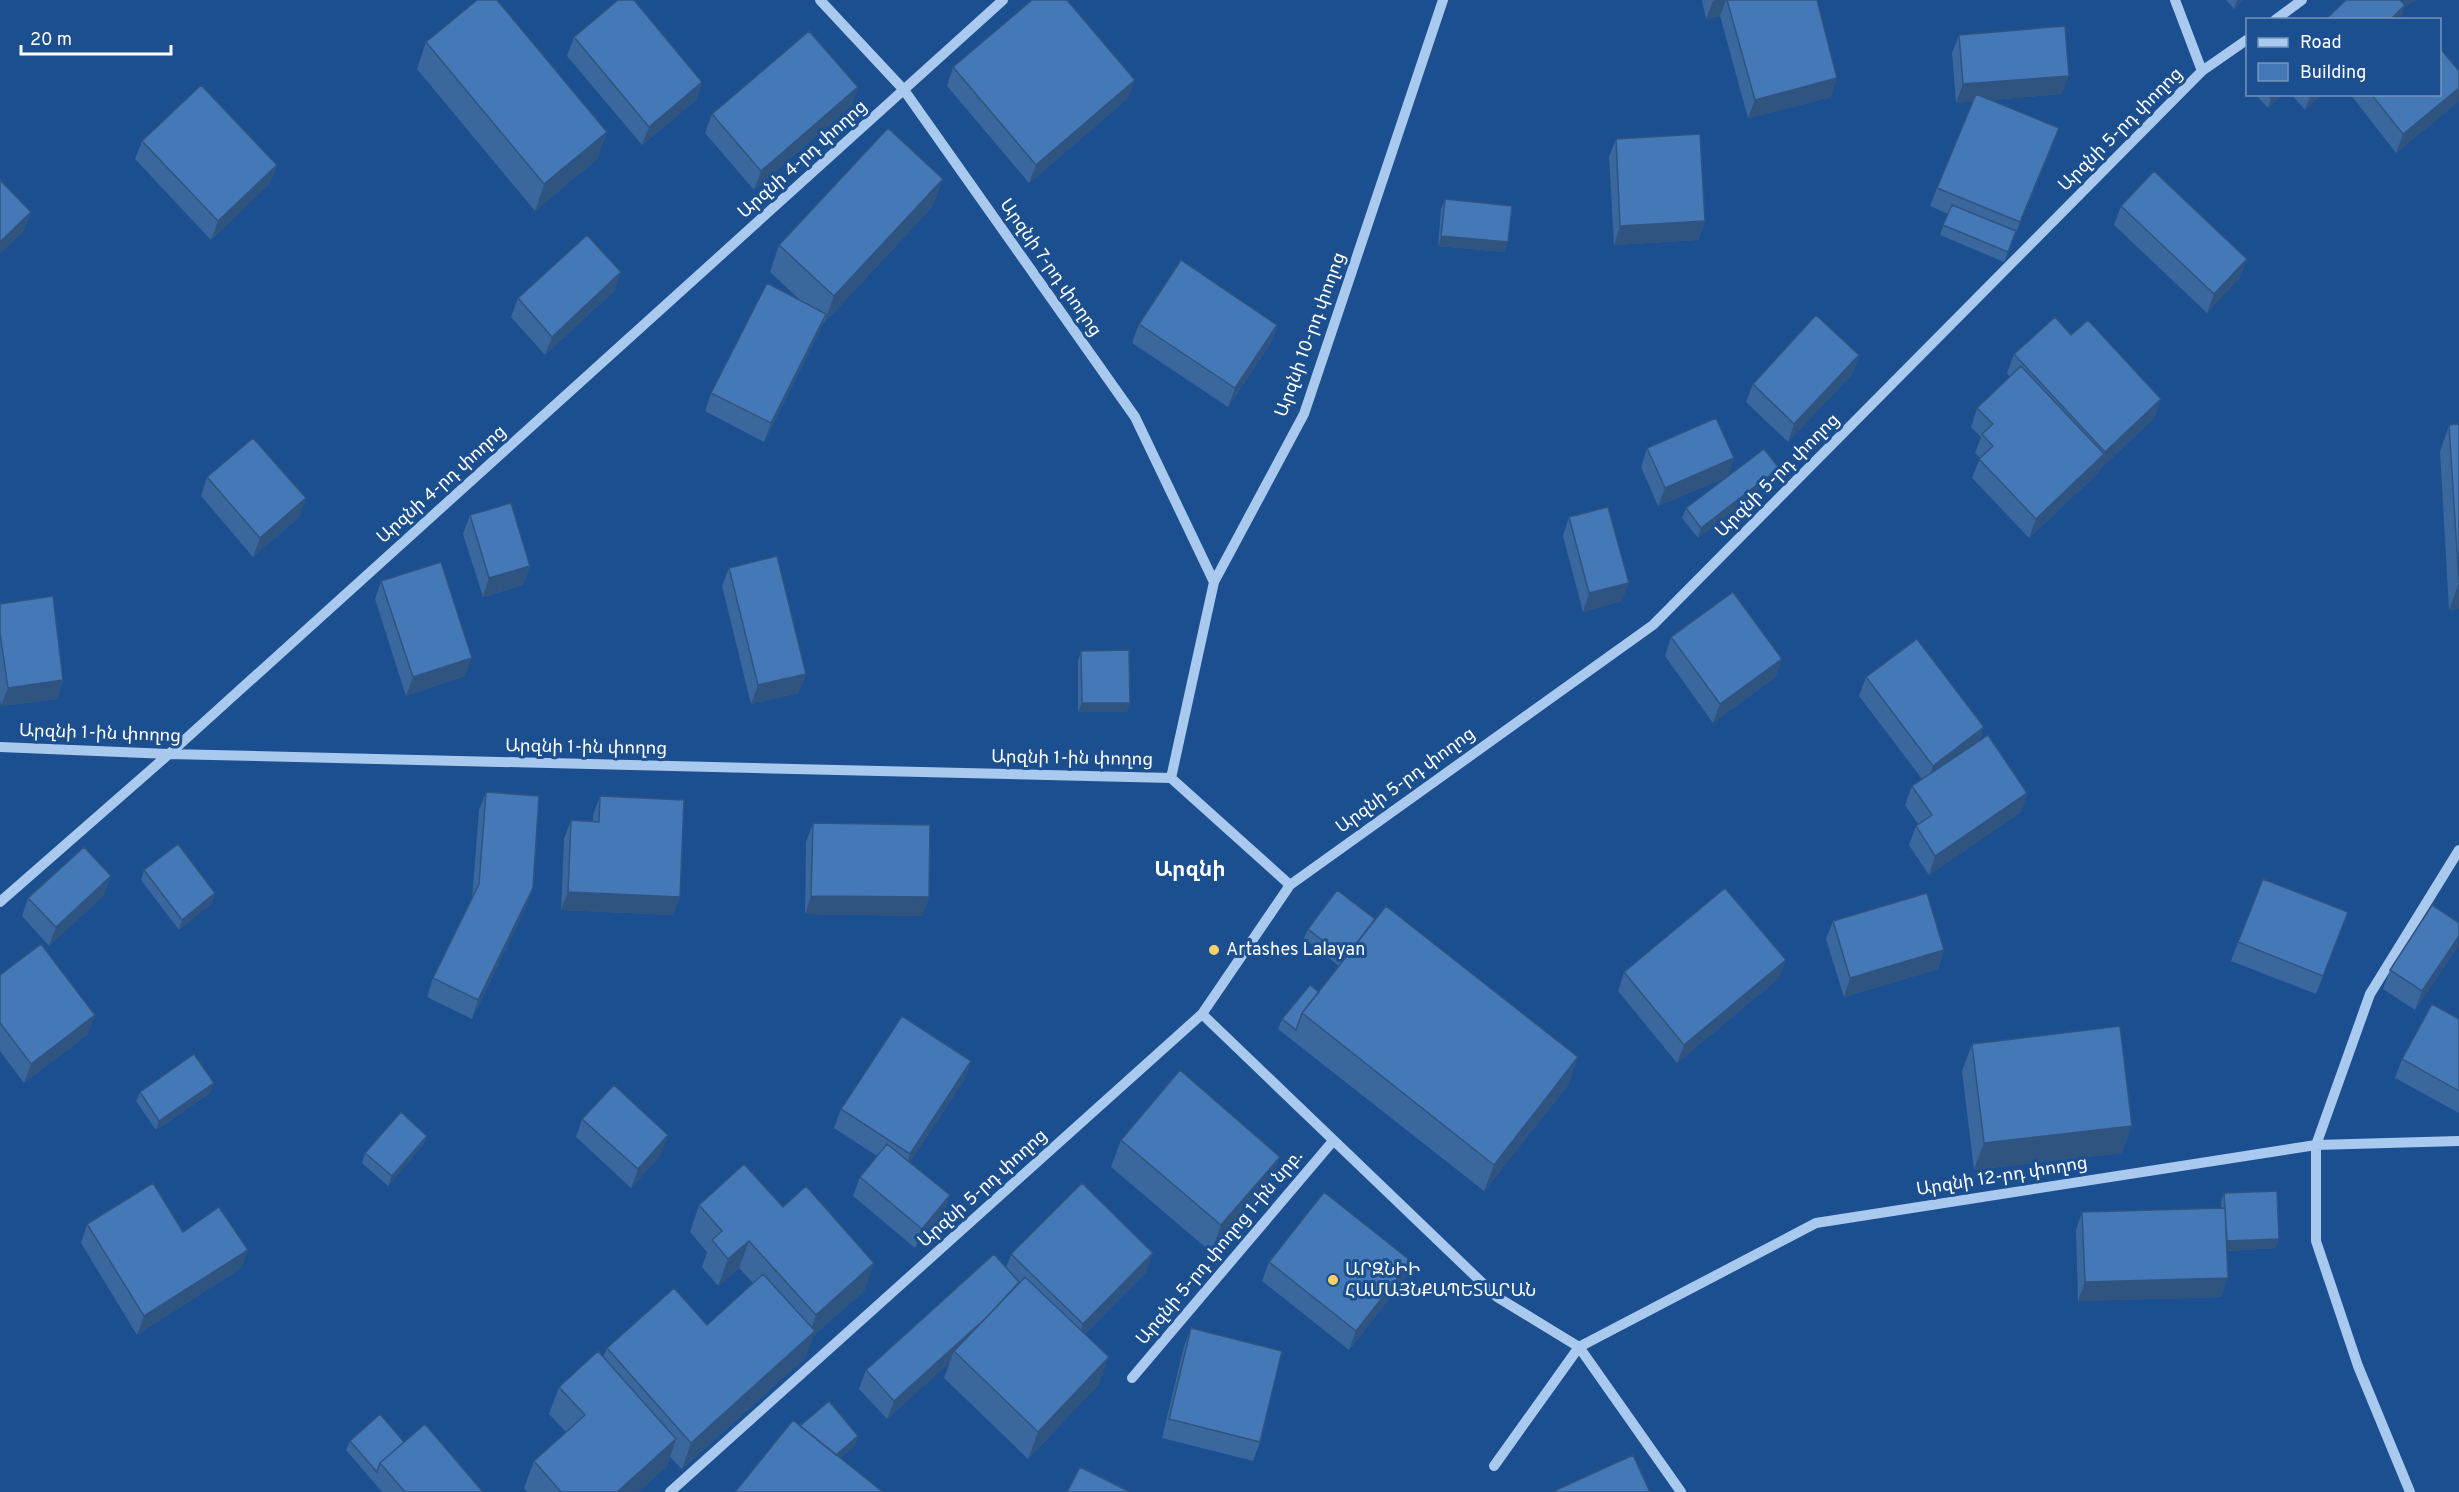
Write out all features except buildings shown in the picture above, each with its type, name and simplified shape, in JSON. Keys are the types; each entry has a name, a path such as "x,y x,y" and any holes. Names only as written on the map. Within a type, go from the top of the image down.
{"street":[{"name":"Արզնի 7-րդ փողոց","path":"820,0 904,90 1135,417 1214,582"},
{"name":"Արզնի 4-րդ փողոց","path":"0,902 169,754 1003,0"},
{"name":"Արզնի 10-րդ փողոց","path":"1171,778 1214,582 1304,414 1443,0"},
{"path":"2175,0 2202,71"},
{"path":"2278,18 2302,0"},
{"name":"Արզնի 5-րդ փողոց","path":"670,1492 1202,1014 1290,885 1653,625 2202,71 2246,40"},
{"name":"Արզնի 1-ին փողոց","path":"0,747 169,754 1171,778"},
{"path":"1171,778 1290,885"},
{"path":"2410,1492 2358,1366 2316,1240 2316,1145 2370,994 2459,850"},
{"path":"1202,1014 1497,1297 1579,1347 1681,1492"},
{"name":"Արզնի 5-րդ փողոց 1-ին նրբ.","path":"1132,1378 1333,1141"},
{"name":"Արզնի 12-րդ փողոց","path":"1579,1347 1816,1223 2316,1145 2459,1141"},
{"path":"1494,1466 1579,1347"}],"place":[{"name":"Artashes Lalayan","path":"1214,950"},
{"name":"ԱՐԶՆԻԻ ՀԱՄԱՅՆՔԱՊԵՏԱՐԱՆ","path":"1333,1280"}],"district":[{"name":"Արզնի","path":"1190,870"}]}
